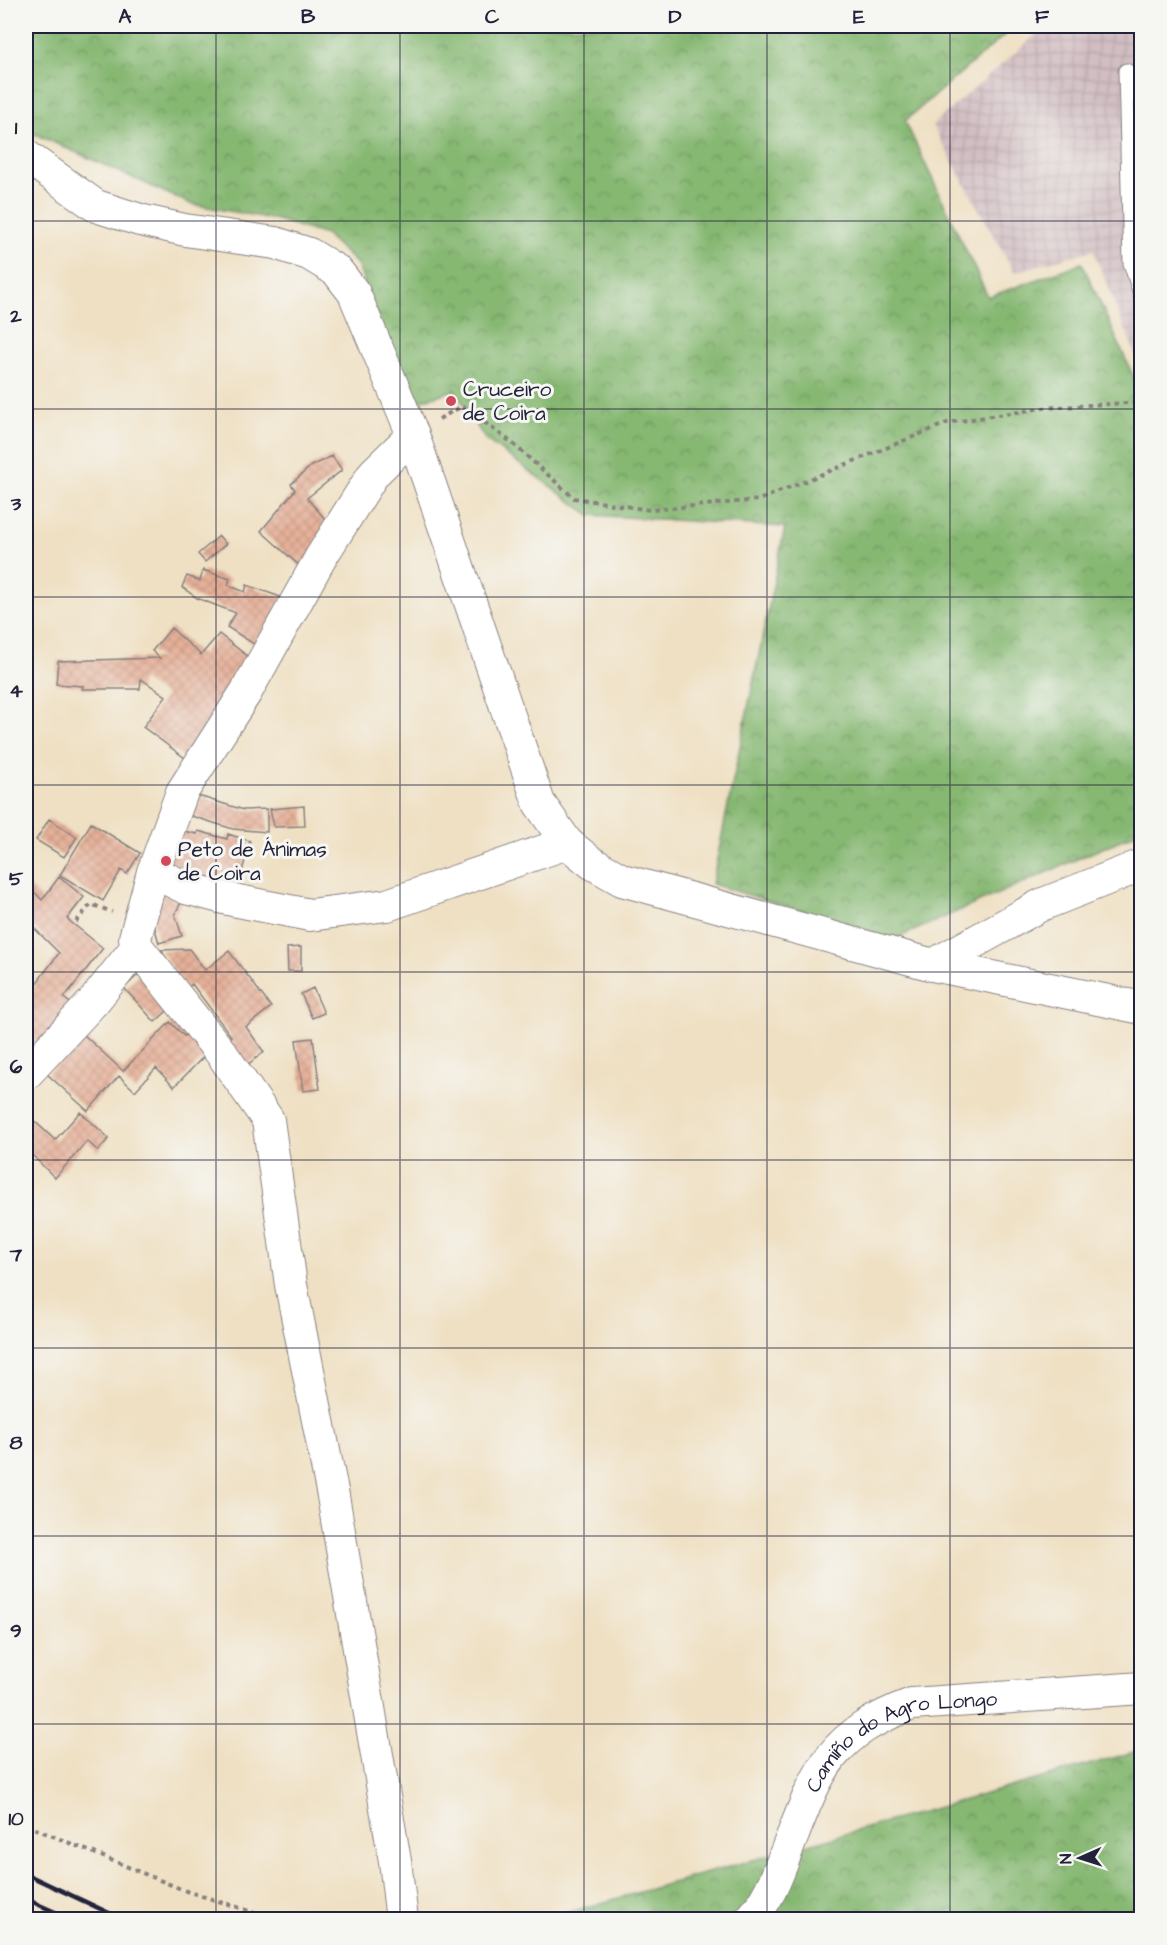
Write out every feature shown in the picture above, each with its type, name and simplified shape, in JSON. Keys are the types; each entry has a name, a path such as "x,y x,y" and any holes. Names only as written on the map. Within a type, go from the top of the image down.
{"street":[{"path":"26,156 96,206 140,220 185,230 275,243 309,254 337,271 354,293 413,435 539,802 567,843 592,863 622,880 933,965 1142,1008"},
{"path":"26,1074 94,1000 138,934 153,872 182,792 252,682 321,557 374,473 413,435"},
{"path":"153,872 186,888 228,899 310,915 387,904 567,843"},
{"path":"933,965 1041,905 1142,865"},
{"path":"138,934 267,1120 291,1285 339,1530 395,1861 402,1920"},
{"name":"Camiño do Agro Longo","path":"750,1920 775,1881 812,1787 833,1753 859,1728 883,1715 912,1704 1142,1688"}],"lane":[{"path":"1142,81 1126,70 1131,264 1142,297"}],"path":[{"path":"413,435 462,406 511,442 574,498 650,510 759,500 947,423 1043,408 1142,402"},
{"path":"76,922 91,904 138,934"},
{"path":"26,1825 186,1891 279,1920"}],"shaded area":[{"path":"1046,26 1141,26 1141,368 1093,250 1014,272 932,125"}],"green space":[{"path":"26,26 1015,26 905,121 988,297 1082,263 1141,393 1141,831 895,939 712,884 785,527 590,515 485,439 455,390 413,403 357,264 326,235 278,220 191,204 26,130"},
{"path":"1141,1750 1141,1919 545,1919"}],"building":[{"path":"332,456 342,470 307,498 332,527 303,569 261,531 295,490 291,484 311,466"},
{"path":"219,536 226,544 205,562 198,554"},
{"path":"203,570 230,579 228,585 245,592 247,585 286,599 257,646 227,627 236,613 197,598 182,587 187,576 200,581"},
{"path":"171,628 201,655 219,634 251,659 189,761 143,727 166,696 141,679 140,689 82,689 83,686 56,684 58,661 160,658 152,651"},
{"path":"195,795 244,810 267,809 267,832 233,829 188,815"},
{"path":"304,806 305,826 274,827 270,809"},
{"path":"49,819 77,837 64,857 36,840"},
{"path":"91,823 140,853 127,874 121,870 103,901 60,875"},
{"path":"184,831 197,834 198,831 227,839 228,834 250,841 236,895 166,875 175,843 180,844"},
{"path":"59,877 84,897 67,919 103,948 64,998 75,1007 42,1048 26,1035 26,997 59,953 26,920 26,883 42,900"},
{"path":"160,886 186,893 175,914 182,936 159,943 152,918"},
{"path":"301,947 301,971 288,971 287,948"},
{"path":"189,949 205,970 229,951 271,1007 246,1027 264,1052 242,1069 222,1043 231,1036 192,984 186,989 161,950"},
{"path":"141,972 176,1003 155,1022 124,988"},
{"path":"313,988 324,1013 312,1018 301,994"},
{"path":"170,1022 184,1036 196,1028 208,1052 174,1087 156,1068 135,1091 119,1076 88,1111 47,1074 83,1034 123,1071"},
{"path":"313,1038 320,1089 303,1091 296,1040"},
{"path":"80,1112 109,1138 98,1151 87,1141 55,1178 26,1149 26,1125 31,1118 55,1140"}],"railway":[{"path":"26,1874 124,1920"},
{"path":"26,1899 73,1920"}],"place":[{"name":"Cruceiro de Coira","path":"451,401"},
{"name":"Peto de Ánimas de Coira","path":"166,861"}]}
